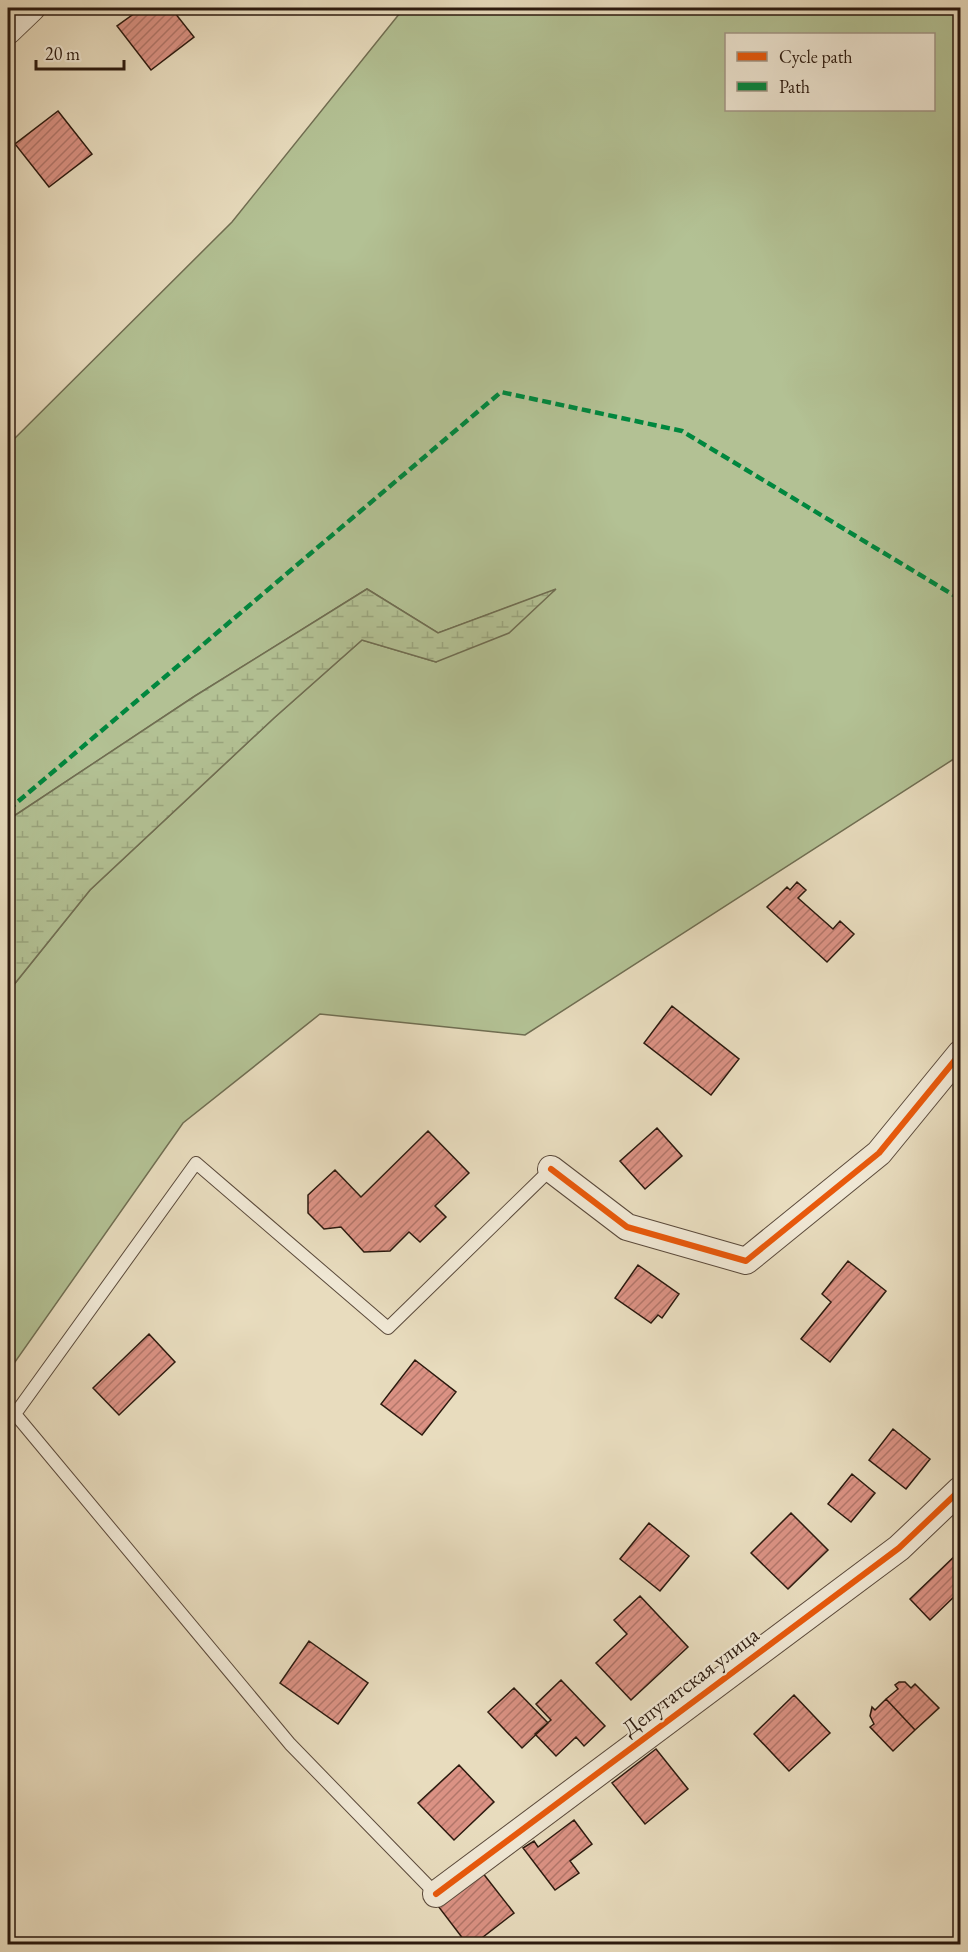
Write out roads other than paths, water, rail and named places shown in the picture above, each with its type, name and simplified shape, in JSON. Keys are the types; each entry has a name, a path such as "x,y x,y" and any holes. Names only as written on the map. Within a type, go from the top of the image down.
{"street":[{"path":"8,31 32,8"},
{"path":"551,1169 627,1227 746,1262 879,1153 960,1054"},
{"name":"Депутатская улица","path":"436,1894 899,1548 960,1490"}],"lane":[{"path":"436,1894 290,1744 15,1414 196,1163 388,1328 551,1169"}]}
